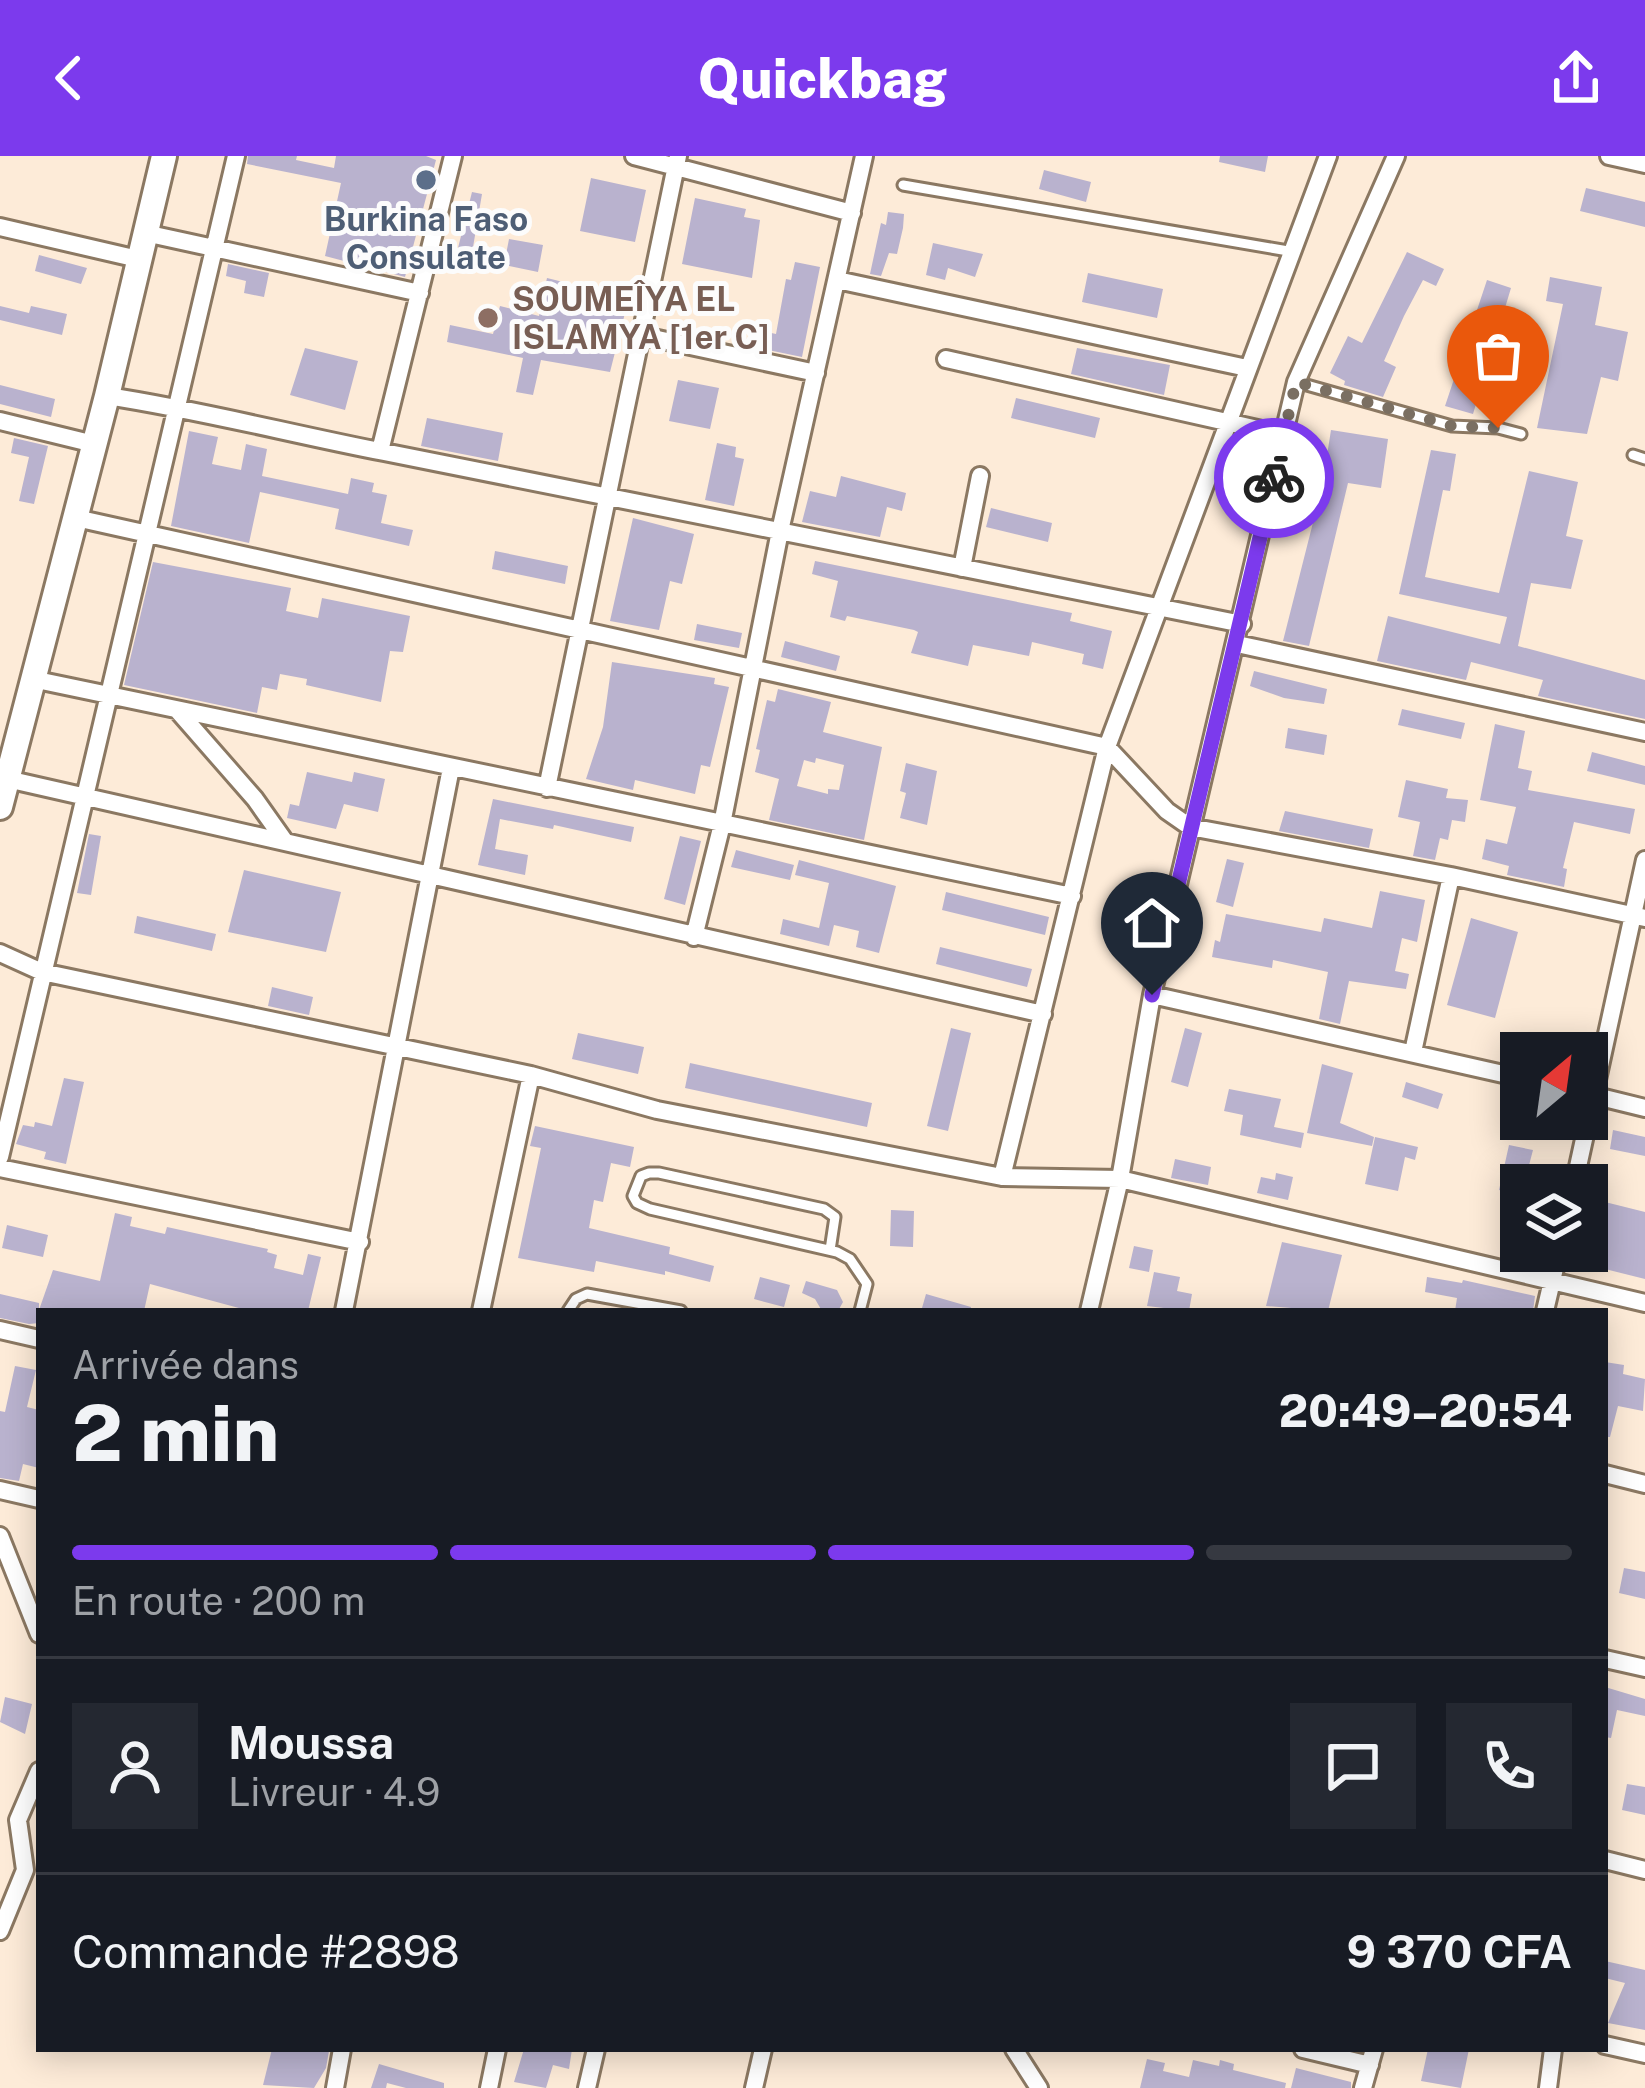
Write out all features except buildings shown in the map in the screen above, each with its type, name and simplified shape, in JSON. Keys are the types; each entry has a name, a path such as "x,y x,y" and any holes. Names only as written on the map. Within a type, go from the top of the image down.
{"main road":[{"path":"0,807 164,156"}],"street":[{"path":"0,1157 236,156"},
{"path":"380,451 453,156"},
{"path":"634,156 677,162 852,213"},
{"path":"694,937 864,156"},
{"path":"1002,1177 1107,747 1328,156"},
{"path":"1090,1308 1120,1179 1152,995 1296,382 1396,156"},
{"path":"1609,156 1645,164"},
{"path":"548,788 677,162"},
{"path":"0,226 138,259"},
{"path":"145,232 420,292"},
{"path":"837,280 1247,368"},
{"path":"639,334 816,373"},
{"path":"946,359 1284,435"},
{"path":"106,396 1242,624"},
{"path":"0,421 94,444"},
{"path":"962,568 980,476"},
{"path":"76,518 1107,747 1167,811 1190,827 1639,917"},
{"path":"1237,644 1645,732"},
{"path":"32,679 1072,896"},
{"path":"178,711 255,799 284,840"},
{"path":"345,1308 451,768"},
{"path":"7,779 1043,1013"},
{"path":"1607,1032 1639,917 1645,860"},
{"path":"1413,1052 1451,876"},
{"path":"0,953 42,972 531,1075 656,1110 1002,1177 1120,1179 1645,1303"},
{"path":"1152,995 1500,1073"},
{"path":"483,1308 531,1075"},
{"path":"1608,1099 1645,1108"},
{"path":"0,1168 360,1242"},
{"path":"1546,1308 1554,1272"},
{"path":"0,1330 36,1338"},
{"path":"1608,1475 1645,1484"},
{"path":"0,1490 36,1498"},
{"path":"0,1536 36,1626"},
{"path":"1608,1660 1645,1668"},
{"path":"0,1931 25,1870 18,1820 36,1778"},
{"path":"1608,1861 1645,1870"},
{"path":"1608,2045 1645,2054"},
{"path":"335,2088 341,2052"},
{"path":"489,2088 496,2052"},
{"path":"587,2088 595,2052"},
{"path":"754,2088 762,2052"},
{"path":"1016,2052 1039,2088"},
{"path":"1329,2052 1372,2057 1363,2088"},
{"path":"1548,2088 1553,2052"}],"lane":[{"path":"903,185 1294,252"},
{"path":"1296,382 1452,426 1521,434"},
{"path":"830,1250 835,1217 824,1209 659,1173 649,1172 637,1183 633,1196 650,1209 830,1250 850,1259 867,1284 861,1308"},
{"path":"570,1308 586,1294 663,1308"}],"way so far":[{"path":"1274,478 1296,382 1452,426 1498,428"}],"place":[{"name":"Burkina Faso Consulate","path":"426,180"},
{"name":"SOUMEÎYA EL ISLAMYA [1er C]","path":"488,318"}],"route":[{"path":"1152,995 1274,478"}]}
